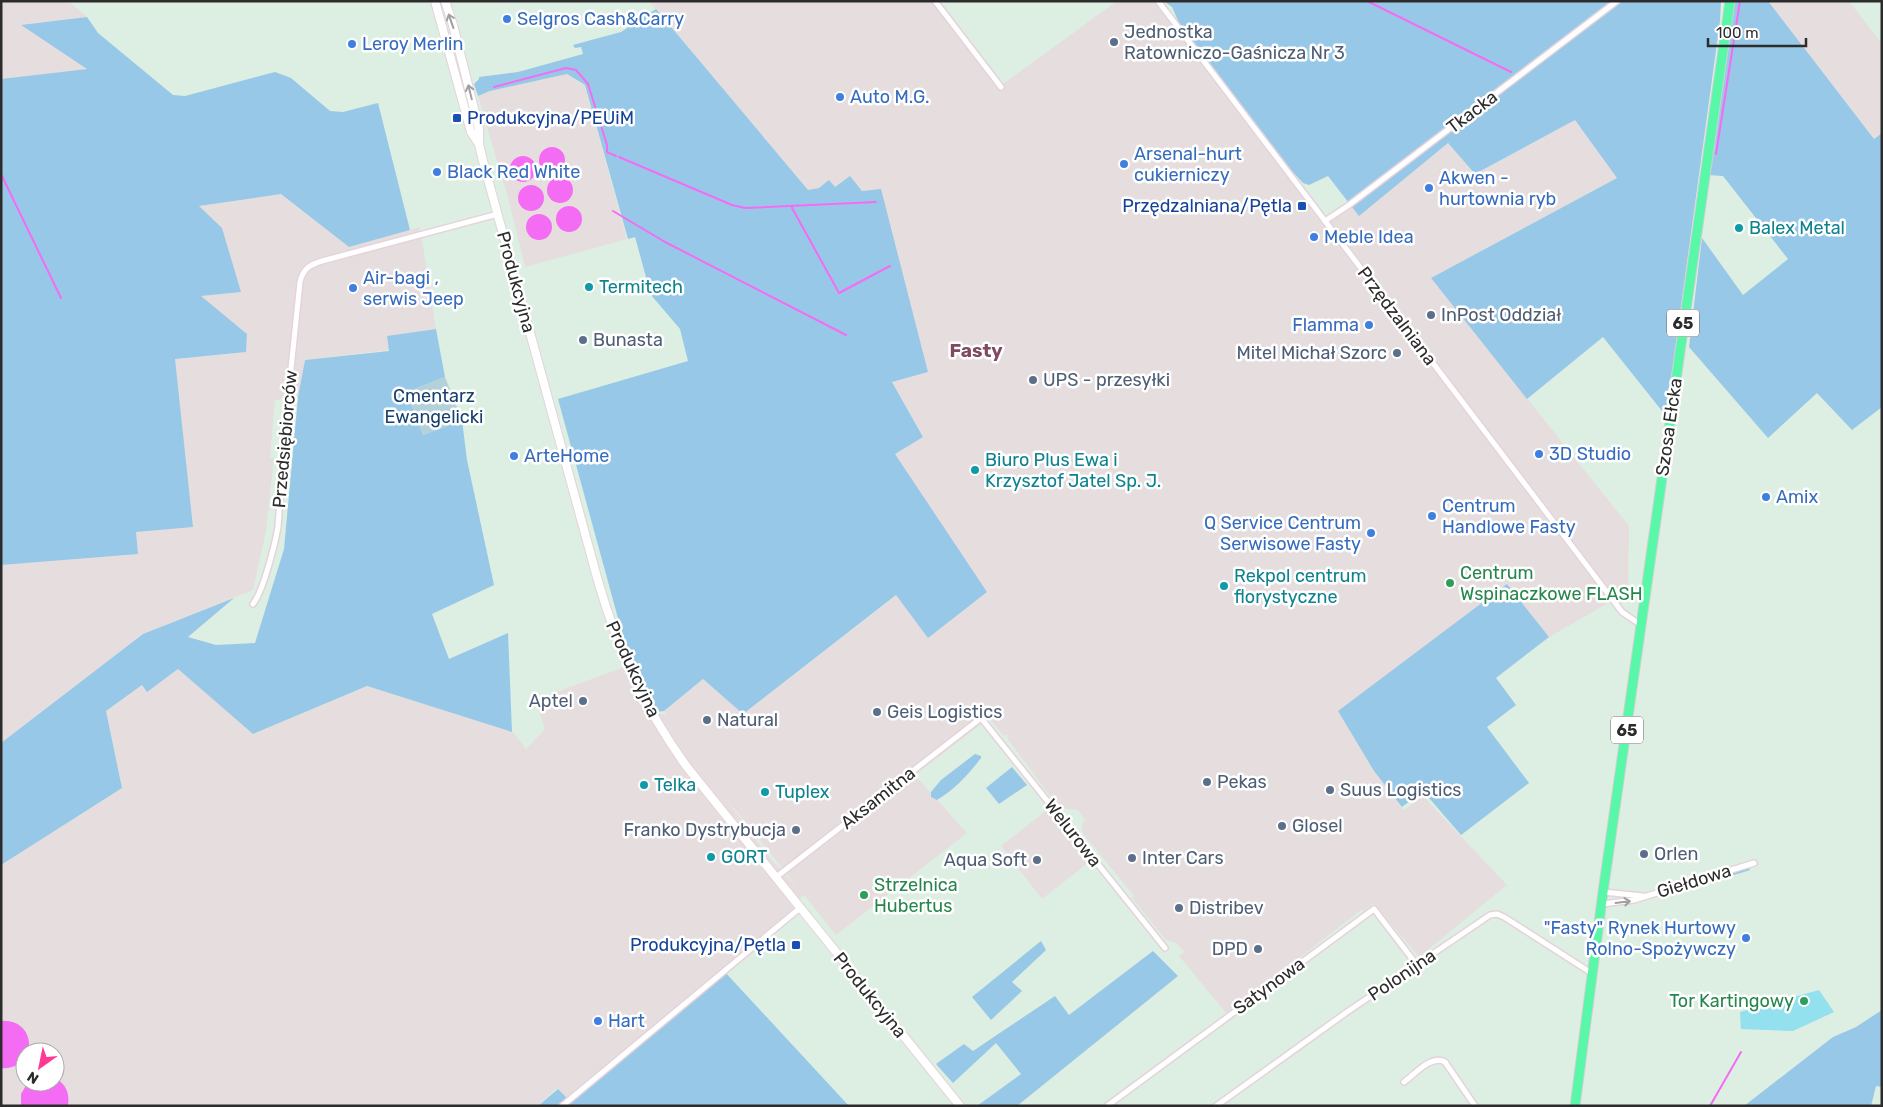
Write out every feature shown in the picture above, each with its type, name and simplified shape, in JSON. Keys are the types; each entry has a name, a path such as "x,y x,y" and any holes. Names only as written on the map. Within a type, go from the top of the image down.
{"main road":[{"name":"Szosa Ełcka","path":"1604,892 1728,1"},
{"name":"65","path":"1575,1106 1604,892"}],"street":[{"name":"Produkcyjna","path":"435,1 471,132 479,144"},
{"name":"Produkcyjna","path":"444,1 453,25 466,74 479,129 479,144 598,581 616,639 636,686 687,767 960,1106"},
{"path":"935,1 1001,87"},
{"name":"Przędzalniana","path":"1158,1 1622,612 1642,626"},
{"name":"Tkacka","path":"1324,221 1357,199 1617,1"},
{"path":"455,76 466,74"},
{"name":"Przedsiębiorców","path":"253,604 260,590 278,527 286,408 300,282 304,270 322,261 498,214"},
{"name":"Aksamitna","path":"775,878 981,718"},
{"name":"Welurowa","path":"981,718 1165,948"},
{"name":"Giełdowa","path":"1604,892 1644,896 1754,863"},
{"path":"1602,904 1626,902 1644,896"},
{"path":"562,1106 800,908"},
{"name":"Satynowa","path":"1107,1106 1374,909 1417,965"},
{"name":"Polonijna","path":"1216,1106 1490,915 1496,914 1593,974"},
{"path":"1404,1082 1433,1060 1439,1059 1445,1062 1475,1106"}],"shaded area":[{"path":"1,1 68,1 87,17 22,26 88,69 1,79"},
{"path":"649,1 939,1 1003,84 1117,1 1154,1 1321,222 1448,143 1475,174 1575,120 1617,178 1431,278 1629,526 1628,603 1608,603 1549,637 1508,585 1374,771 1404,810 1423,796 1507,885 1419,957 1374,903 1364,911 1361,910 1227,1014 1179,956 1184,952 1176,943 1166,940 1132,898 1134,896 1082,832 1082,823 1085,820 1078,810 1059,808 1007,738 1008,736 1006,734 1004,736 989,718 915,775 967,833 836,935 804,895 796,903 800,908 569,1100 557,1088 537,1106 1,1106 1,865 122,788 106,711 142,685 147,691 178,669 253,734 367,686 513,732 526,749 545,729 535,700 632,664 656,712 666,715 664,711 703,679 743,714 897,595 894,453 923,437 892,382 928,372 862,191 835,188 808,190","holes":["723,795 798,888 770,858"]},
{"path":"1164,1 1721,1 1720,21 1666,416 1603,337 1527,399 1431,278 1617,178 1575,120 1475,174 1448,143 1359,216 1328,176 1309,185 1303,183 1292,171 1179,23 1172,7"},
{"path":"1735,1 1768,1 1874,139 1882,133 1882,407 1852,430 1817,393 1768,438 1689,347 1702,238 1743,295 1788,259 1723,176 1708,175"},
{"path":"1768,1 1849,1 1882,44 1882,133 1874,139"},
{"path":"656,9 808,190 819,188 829,180 835,187 850,176 862,191 881,189 928,372 892,382 923,437 895,454 987,592 928,638 896,595 743,714 703,679 664,711 656,712 642,685 644,684 631,657 633,656 624,640 558,399 688,361 680,329 651,295 635,237 628,239 585,85 567,74 490,91 478,96 474,84 479,77 518,72 583,54 581,47 575,48 573,45 621,32"},
{"path":"87,17 98,33 173,95 185,96 275,72 291,78 330,111 343,112 378,103 410,230 349,247 281,194 199,206 222,228 241,292 201,296 247,334 246,352 175,359 193,527 136,532 138,554 1,565 1,79 87,69 21,25"},
{"path":"567,74 585,86 627,239 525,267 509,201 478,96 490,91"},
{"path":"552,147 561,151 565,160 561,169 552,173 543,169 539,160 543,151"},
{"path":"523,156 532,160 536,169 532,178 523,182 514,178 510,169 514,160"},
{"path":"560,177 569,181 573,190 569,199 560,203 551,199 547,190 551,181"},
{"path":"531,185 540,189 544,198 540,207 531,211 522,207 518,198 522,189"},
{"path":"281,194 349,247 420,227 436,329 388,336 389,350 305,360 298,397 275,400 270,458 274,458 266,531 253,590 143,634 1,743 1,408 175,359 246,352 247,334 200,296 241,292 199,206"},
{"path":"569,206 578,210 582,219 578,228 569,232 560,228 556,219 560,210"},
{"path":"539,214 548,218 552,227 548,236 539,240 530,236 526,227 530,218"},
{"path":"436,329 445,377 407,392 423,435 462,420 467,460 494,585 432,614 449,659 508,633 512,732 367,686 253,734 178,669 147,692 142,685 106,711 122,788 1,865 1,743 143,634 234,598 188,637 216,645 255,643 284,549 298,397 305,360 389,351 387,336"},
{"path":"1507,584 1549,637 1496,678 1516,705 1487,727 1529,783 1461,835 1423,791 1402,807 1374,771 1338,711"},
{"path":"975,754 981,756 981,758 961,781 937,800 931,797 931,792 941,780"},
{"path":"1012,767 1027,785 999,804 986,788"},
{"path":"1047,810 1088,863 1042,899 1001,846"},
{"path":"1749,867 1750,870 1685,890 1683,889"},
{"path":"1041,941 1046,950 1012,982 1022,991 991,1020 972,997"},
{"path":"1153,951 1178,976 1017,1106 977,1106 1021,1074 996,1043 953,1083 936,1064 964,1044 973,1051 1055,996 1069,1015"},
{"path":"724,971 849,1106 538,1106 558,1089 569,1100"},
{"name":"Tor Kartingowy","path":"1819,990 1834,1012 1793,1031 1741,1029 1740,1012"},
{"path":"1882,1010 1882,1087 1876,1086 1871,1106 1744,1106 1833,1037 1856,1027"},
{"path":"1,1021 14,1022 27,1034 29,1042 15,1042 15,1066 1,1068"},
{"path":"65,1088 68,1106 21,1106 22,1092 65,1092"}],"green space":[{"name":"Cmentarz Ewangelicki","path":"445,377 462,420 423,435 406,392"}],"waterway":[{"path":"1367,1 1511,72"},
{"path":"1716,154 1740,1"},
{"path":"494,87 566,68 576,70 588,84 607,145 607,152 616,156"},
{"path":"619,157 732,205 745,208 876,202"},
{"path":"1,174 61,298"},
{"path":"791,206 839,293 890,266"},
{"path":"613,211 665,242 846,335"},
{"path":"1710,1106 1741,1052"}],"place":[{"name":"Selgros Cash&Carry","path":"507,19"},
{"name":"Jednostka Ratowniczo-Gaśnicza Nr 3","path":"1114,42"},
{"name":"Leroy Merlin","path":"352,44"},
{"name":"Auto M.G.","path":"840,97"},
{"name":"Produkcyjna/PEUiM","path":"457,118"},
{"name":"Arsenal-hurt cukierniczy","path":"1124,164"},
{"name":"Black Red White","path":"437,172"},
{"name":"Akwen - hurtownia ryb","path":"1429,188"},
{"name":"Przędzalniana/Pętla","path":"1302,206"},
{"name":"Balex Metal","path":"1739,228"},
{"name":"Meble Idea","path":"1314,237"},
{"name":"Termitech","path":"589,287"},
{"name":"Air-bagi , serwis Jeep","path":"353,288"},
{"name":"InPost Oddział","path":"1431,315"},
{"name":"Flamma","path":"1369,325"},
{"name":"Bunasta","path":"583,340"},
{"name":"Mitel Michał Szorc","path":"1397,353"},
{"name":"UPS - przesyłki","path":"1033,380"},
{"name":"3D Studio","path":"1539,454"},
{"name":"ArteHome","path":"514,456"},
{"name":"Biuro Plus Ewa i Krzysztof Jatel Sp. J.","path":"975,470"},
{"name":"Amix","path":"1766,497"},
{"name":"Centrum Handlowe Fasty","path":"1432,516"},
{"name":"Q Service Centrum Serwisowe Fasty","path":"1371,533"},
{"name":"Centrum Wspinaczkowe FLASH","path":"1450,583"},
{"name":"Rekpol centrum florystyczne","path":"1224,586"},
{"name":"Aptel","path":"583,701"},
{"name":"Geis Logistics","path":"877,712"},
{"name":"Natural","path":"707,720"},
{"name":"Pekas","path":"1207,782"},
{"name":"Telka","path":"644,785"},
{"name":"Suus Logistics","path":"1330,790"},
{"name":"Tuplex","path":"765,792"},
{"name":"Glosel","path":"1282,826"},
{"name":"Franko Dystrybucja","path":"796,830"},
{"name":"Orlen","path":"1644,854"},
{"name":"GORT","path":"711,857"},
{"name":"Inter Cars","path":"1132,858"},
{"name":"Aqua Soft","path":"1037,860"},
{"name":"Strzelnica Hubertus","path":"864,895"},
{"name":"Distribev","path":"1179,908"},
{"name":"\"Fasty\" Rynek Hurtowy Rolno-Spożywczy","path":"1746,938"},
{"name":"Produkcyjna/Pętla","path":"796,945"},
{"name":"DPD","path":"1258,949"},
{"name":"Tor Kartingowy","path":"1804,1001"},
{"name":"Hart","path":"598,1021"}],"district":[{"name":"Fasty","path":"976,350"}]}
